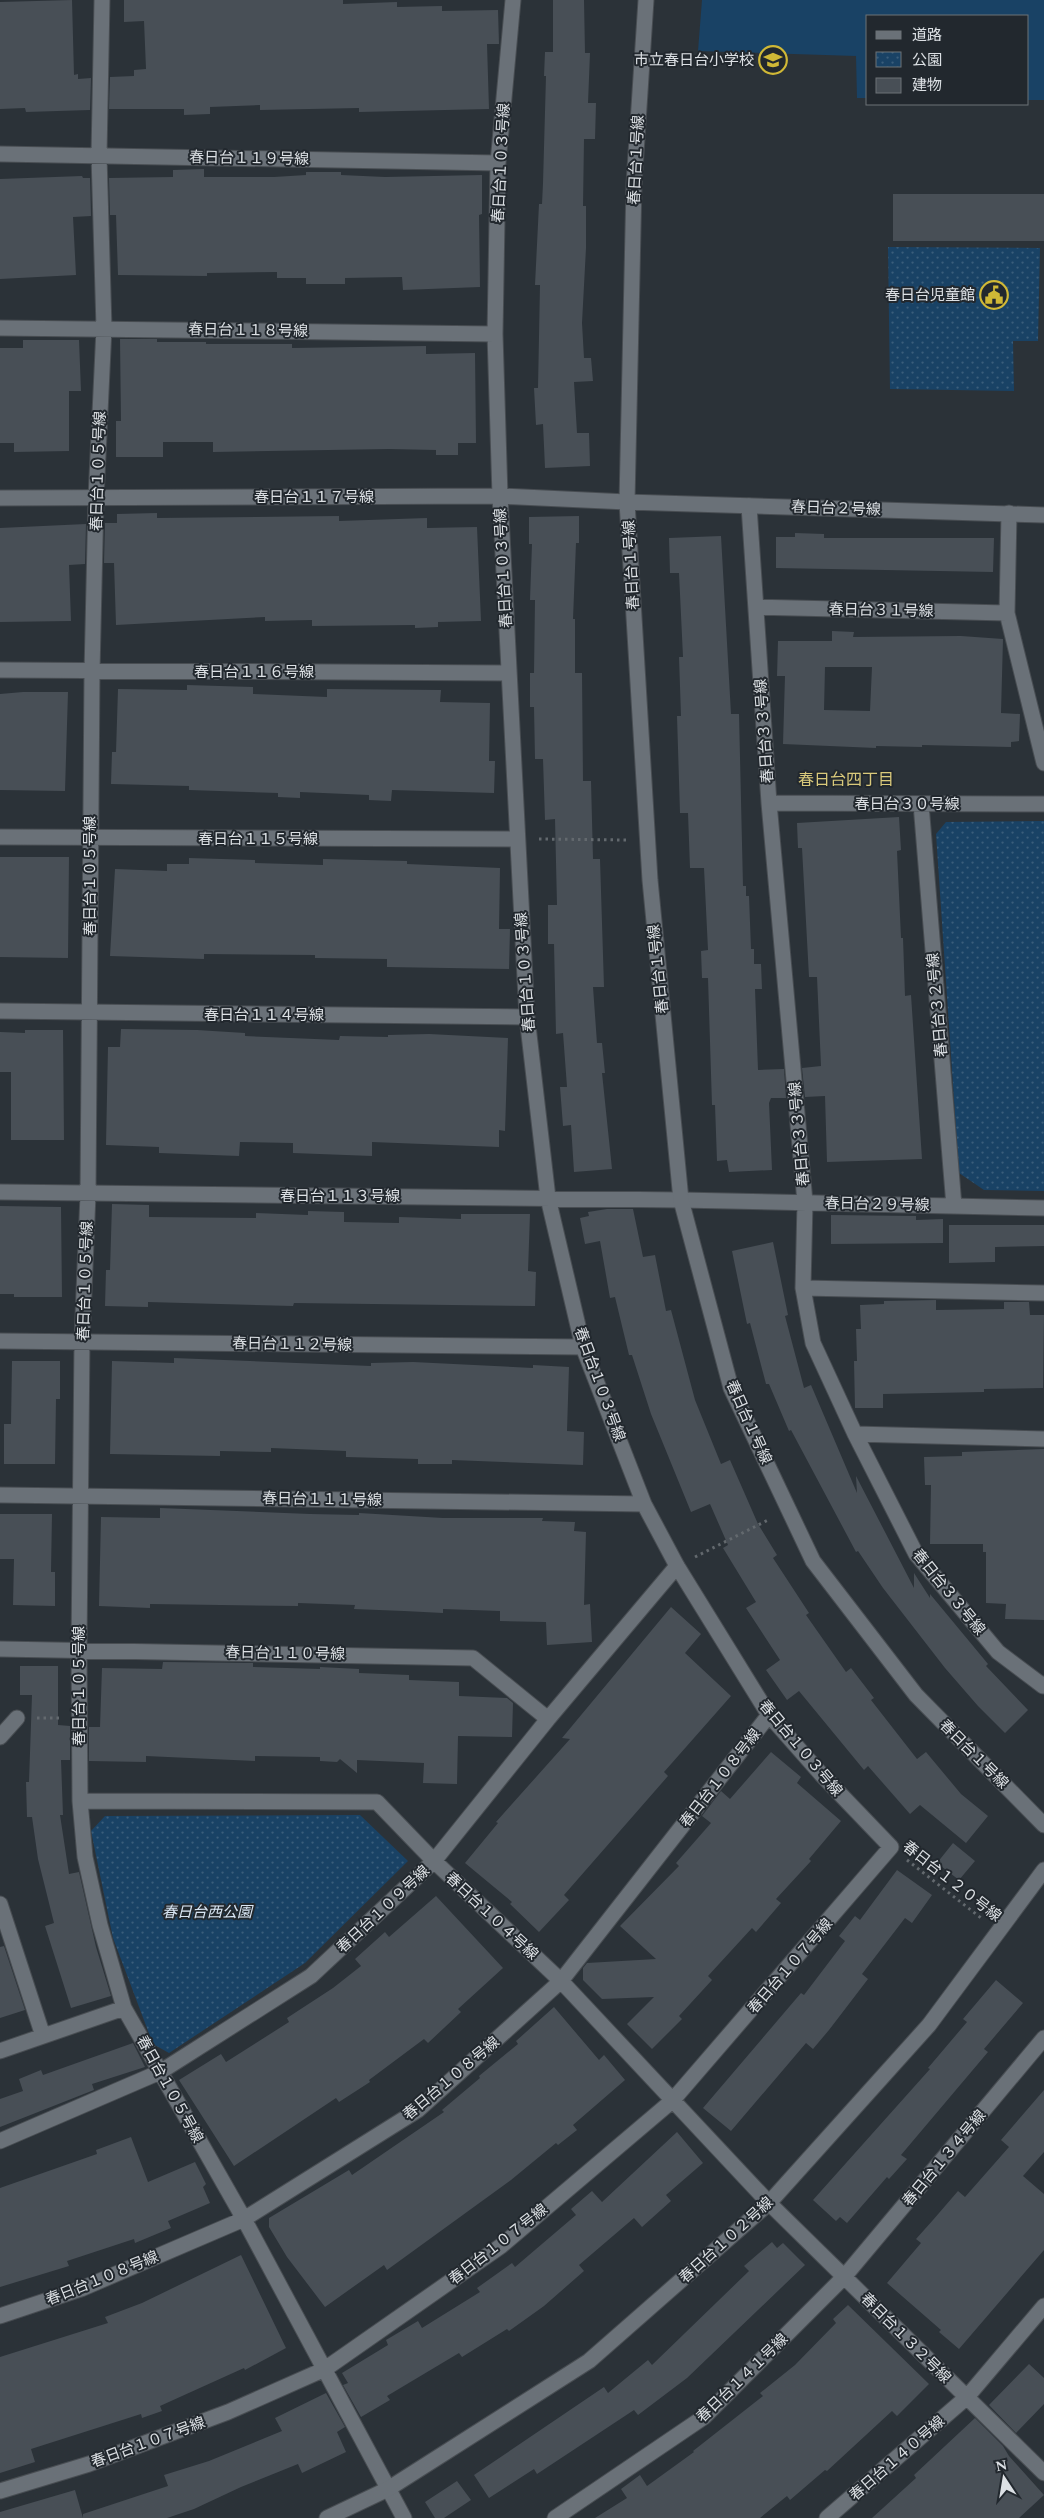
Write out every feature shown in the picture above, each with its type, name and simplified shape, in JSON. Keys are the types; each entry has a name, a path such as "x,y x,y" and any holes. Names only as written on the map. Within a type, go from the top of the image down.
{"street":[{"name":"春日台１０５号線","path":"102,0 99,155 104,328 96,498 92,672 88,1194 82,1341 80,1496 80,1801 85,1857 100,1925 124,2008 244,2219 404,2518"},
{"name":"春日台１０３号線","path":"513,0 498,163 495,334 500,496 516,839 527,1017 548,1198 583,1347 644,1504 677,1566 769,1715 821,1774 891,1847"},
{"name":"春日台１号線","path":"646,0 634,184 627,502 648,840 681,1200 731,1388 813,1561 916,1695 1044,1825"},
{"name":"春日台１１９号線","path":"0,154 498,163"},
{"name":"春日台１１８号線","path":"0,328 495,334"},
{"name":"春日台１１７号線","path":"0,498 500,496 627,502"},
{"name":"春日台２号線","path":"627,502 1044,515"},
{"name":"春日台３３号線","path":"749,506 770,803 805,1202 803,1288 813,1343 855,1434 916,1554 998,1652 1043,1686 1044,1684"},
{"path":"1009,513 1008,613 1044,763"},
{"name":"春日台３１号線","path":"756,607 1008,613"},
{"name":"春日台１１６号線","path":"0,670 508,673"},
{"name":"春日台３０号線","path":"770,803 1044,804"},
{"name":"春日台３２号線","path":"921,804 954,1206"},
{"name":"春日台１１５号線","path":"0,837 516,839"},
{"name":"春日台１１４号線","path":"0,1011 527,1017"},
{"name":"春日台１１３号線","path":"0,1192 681,1200"},
{"name":"春日台２９号線","path":"681,1200 1044,1208"},
{"path":"803,1288 1044,1293"},
{"name":"春日台１１２号線","path":"0,1341 583,1347"},
{"path":"855,1434 1044,1439"},
{"name":"春日台１１１号線","path":"0,1495 644,1504"},
{"name":"春日台１０９号線","path":"0,2141 160,2072 311,1976 434,1861 548,1719 677,1566"},
{"name":"春日台１１０号線","path":"0,1649 79,1649 473,1658 548,1719"},
{"name":"春日台１０８号線","path":"0,2316 81,2289 244,2219 418,2110 561,1981 769,1715"},
{"path":"0,1737 17,1718"},
{"name":"春日台１０４号線","path":"80,1801 377,1802 434,1861 561,1981 769,2202"},
{"name":"春日台１０７号線","path":"0,2491 89,2464 209,2419 325,2369 501,2246 672,2101 891,1847"},
{"name":"春日台１０２号線","path":"327,2518 388,2489 589,2361 769,2202 929,2025 1044,1870"},
{"path":"0,1904 43,2036"},
{"path":"0,2051 124,2008"},
{"name":"春日台１３４号線","path":"844,2277 1044,2038"},
{"name":"春日台１３２号線","path":"769,2202 1044,2473"},
{"name":"春日台１４１号線","path":"555,2518 704,2417 844,2277"},
{"name":"春日台１４０号線","path":"827,2518 967,2397 1044,2306"}],"path":[{"path":"516,839 648,840"},
{"path":"677,1566 789,1510"},
{"path":"17,1718 80,1718"},
{"name":"春日台１２０号線","path":"891,1847 998,1932"}],"green space":[{"path":"702,0 1044,0 1044,100 1029,100 1029,15 866,15 866,98 857,98 856,56 698,51"},
{"path":"888,247 1040,248 1038,341 1013,341 1014,391 890,389"},
{"path":"1044,821 1044,1191 984,1190 959,1173 936,834 946,822"},
{"name":"春日台西公園","path":"360,1815 408,1861 305,1963 169,2053 153,2044 113,1938 91,1831 105,1816"}],"building":[{"path":"72,0 74,75 78,74 78,79 91,78 90,110 26,112 25,108 0,109 0,2"},
{"path":"124,0 343,0 343,4 397,2 397,7 442,6 442,11 498,10 499,44 487,44 489,109 359,112 359,108 260,110 260,105 210,107 210,114 184,115 184,109 109,109 110,77 134,76 134,70 146,69 144,21 124,22"},
{"path":"553,0 584,0 585,53 590,53 588,103 596,103 595,139 584,139 583,206 586,206 582,323 584,358 591,358 593,381 574,382 577,433 589,433 590,466 545,468 543,424 536,425 534,388 538,388 540,285 535,285 539,204 542,204 543,183 545,52 553,52"},
{"path":"204,169 204,177 274,177 306,175 306,172 341,172 341,175 385,177 482,175 482,214 479,215 480,287 403,290 402,277 345,278 345,284 306,284 306,278 277,278 277,272 207,273 207,276 118,275 116,215 110,215 109,178 173,177 173,170"},
{"path":"82,176 83,178 90,178 91,216 73,217 76,275 0,279 0,179"},
{"path":"893,194 1044,194 1044,241 893,241"},
{"path":"120,339 157,339 157,342 206,342 206,344 292,344 292,348 426,346 426,354 475,353 476,443 458,443 458,455 436,455 436,450 389,449 213,452 213,442 163,442 163,457 116,457 116,421 121,421"},
{"path":"23,340 79,340 81,391 69,391 69,451 14,452 14,443 0,443 0,348 23,348"},
{"path":"157,513 157,518 339,516 339,521 427,518 427,528 477,527 481,621 438,622 438,627 415,628 415,625 312,626 312,620 265,621 265,617 116,625 114,563 104,563 105,523 117,523 117,514"},
{"path":"579,516 579,543 576,543 573,619 575,619 575,673 582,673 583,781 591,781 593,859 600,859 604,987 593,987 597,1043 602,1043 605,1073 602,1073 612,1169 574,1172 571,1125 563,1126 560,1087 567,1087 563,1033 556,1034 554,944 548,944 548,905 557,905 555,819 545,820 543,759 535,759 534,707 530,707 530,673 534,673 535,600 530,600 532,544 529,544 529,517"},
{"path":"86,524 85,564 69,565 71,621 0,622 0,528"},
{"path":"795,533 824,534 824,538 994,538 993,572 776,568 776,537 795,537"},
{"path":"721,536 731,714 739,714 743,886 746,886 746,896 749,896 751,949 754,949 754,964 761,964 762,989 755,989 758,1070 784,1069 786,1098 771,1098 769,1103 772,1170 729,1172 727,1160 717,1161 715,1105 712,1105 708,978 702,978 701,951 708,950 704,868 690,868 688,813 680,813 677,716 681,716 679,657 683,657 679,573 670,573 669,538"},
{"path":"832,631 854,632 853,637 961,636 1003,639 1001,713 1020,714 1019,741 1011,742 1011,747 922,745 922,747 876,746 876,748 783,744 785,676 777,676 778,641 832,641","holes":["825,667 872,667 870,711 824,710"]},
{"path":"187,685 253,687 253,694 327,697 327,689 441,690 440,702 490,703 489,761 495,761 494,793 392,790 391,801 369,800 369,795 300,792 300,798 278,797 278,793 189,790 189,786 111,784 112,752 116,752 118,689 187,690"},
{"path":"68,692 65,791 0,790 0,694"},
{"path":"899,817 901,850 897,851 901,938 903,938 905,996 911,995 922,1159 827,1162 825,1096 805,1097 802,1068 821,1066 817,977 809,977 802,848 798,848 797,823"},
{"path":"0,857 69,857 68,958 0,957"},
{"path":"189,858 255,860 255,863 323,865 323,859 407,861 407,864 500,868 499,929 510,929 509,969 387,967 387,959 315,958 315,955 204,954 204,959 110,956 115,869 167,871 167,864 189,864"},
{"path":"121,1029 197,1030 245,1033 245,1036 339,1040 340,1036 388,1037 388,1035 429,1034 508,1038 505,1131 499,1130 499,1147 372,1142 372,1156 293,1153 293,1143 240,1142 239,1156 159,1153 159,1147 106,1145 108,1047 120,1047"},
{"path":"25,1030 63,1030 64,1140 11,1140 11,1072 0,1072 0,1032 25,1033"},
{"path":"112,1204 149,1205 149,1217 256,1218 256,1213 308,1215 308,1211 344,1212 344,1222 399,1223 399,1217 461,1219 461,1214 530,1214 528,1271 536,1272 535,1306 294,1303 293,1306 148,1302 148,1307 105,1306 106,1270 110,1270"},
{"path":"0,1206 61,1207 62,1297 14,1297 14,1294 0,1294"},
{"path":"607,1209 633,1209 643,1257 655,1255 666,1311 671,1310 695,1400 721,1464 730,1460 758,1524 777,1555 773,1558 809,1613 806,1615 846,1672 851,1668 874,1698 871,1700 917,1759 926,1752 961,1794 988,1816 966,1843 920,1805 910,1814 868,1766 864,1770 799,1691 787,1700 766,1670 780,1660 746,1608 756,1602 723,1548 728,1545 710,1504 691,1512 651,1414 632,1355 629,1355 615,1297 610,1298 600,1241 585,1244 580,1218 589,1216 588,1212"},
{"path":"831,1215 916,1216 916,1220 943,1219 943,1243 831,1244"},
{"path":"949,1225 1044,1225 1044,1246 995,1247 995,1262 949,1263"},
{"path":"773,1242 788,1315 785,1316 804,1388 811,1385 857,1493 856,1476 914,1588 914,1573 930,1598 930,1594 988,1664 986,1666 1028,1710 1005,1733 978,1706 945,1668 883,1588 858,1551 856,1552 791,1430 789,1431 769,1384 766,1384 750,1323 747,1324 732,1251"},
{"path":"936,1300 936,1310 1004,1309 1004,1302 1029,1302 1030,1315 1044,1315 1043,1388 984,1389 984,1392 883,1394 883,1408 855,1408 854,1361 857,1361 856,1329 861,1329 860,1305 884,1304 884,1301"},
{"path":"174,1358 371,1366 371,1363 413,1362 533,1368 533,1365 569,1367 567,1431 584,1432 583,1465 452,1460 452,1464 418,1464 418,1459 346,1457 346,1451 271,1448 271,1452 220,1451 220,1456 110,1454 112,1361 174,1363"},
{"path":"12,1361 60,1361 60,1399 56,1399 55,1464 4,1464 4,1424 11,1424"},
{"path":"1044,1449 1044,1620 1005,1619 1006,1604 986,1603 986,1552 983,1552 983,1544 930,1544 931,1485 925,1485 924,1457 962,1456 962,1452"},
{"path":"160,1508 310,1514 359,1515 359,1513 443,1518 543,1518 542,1521 575,1522 574,1531 586,1532 584,1605 590,1604 592,1642 547,1645 546,1622 500,1621 500,1611 443,1609 443,1613 354,1609 355,1605 298,1603 298,1606 150,1604 150,1608 99,1606 101,1517 160,1518"},
{"path":"0,1514 52,1514 51,1572 55,1572 55,1606 13,1605 14,1559 0,1559"},
{"path":"671,1607 701,1634 685,1653 731,1696 664,1772 668,1776 564,1895 569,1900 539,1932 510,1904 512,1902 465,1863 498,1823 496,1822 570,1739 562,1738"},
{"path":"163,1662 253,1663 253,1667 359,1669 359,1673 409,1675 409,1680 459,1682 459,1696 507,1698 513,1703 512,1737 458,1736 457,1784 423,1783 424,1763 357,1760 357,1773 340,1759 337,1762 320,1761 320,1757 255,1756 255,1761 146,1756 146,1762 89,1761 89,1727 100,1727 102,1668 162,1669"},
{"path":"20,1666 58,1666 58,1725 70,1726 70,1760 61,1760 63,1815 60,1815 69,1874 79,1872 96,1947 111,1996 71,2008 45,1926 54,1923 38,1859 32,1817 27,1817 26,1782 29,1782 32,1695 20,1695"},
{"path":"771,1752 801,1777 797,1783 841,1821 809,1859 811,1861 776,1899 781,1903 756,1932 752,1928 708,1976 712,1980 679,2016 682,2019 652,2049 627,2024 654,1997 602,1999 583,1980 583,1968 587,1963 656,1959 620,1926 679,1866 676,1863 711,1823 702,1816 721,1791 730,1799"},
{"path":"953,1843 975,1861 959,1880 937,1863"},
{"path":"897,1870 932,1895 912,1923 905,1918 862,1974 868,1979 813,2049 806,2043 731,2131 703,2108 801,1993 804,1995 845,1941 839,1936 855,1916 860,1920"},
{"path":"436,1896 503,1968 458,2009 461,2012 428,2043 424,2039 369,2080 370,2082 339,2102 336,2098 234,2166 179,2080 221,2054 226,2062 289,2022 287,2018 333,1988 361,1966 355,1959 385,1932 389,1937"},
{"path":"4,1946 25,2010 0,2018 0,1947"},
{"path":"996,1980 1023,2003 984,2049 988,2052 901,2155 907,2159 889,2179 887,2177 847,2223 840,2217 836,2221 813,2200 930,2069 928,2068 967,2022 963,2019"},
{"path":"554,2007 599,2060 604,2055 625,2080 573,2125 577,2130 558,2145 556,2143 511,2180 387,2270 384,2265 325,2307 287,2257 269,2227 269,2218 349,2170 352,2175 444,2112 442,2110 518,2044 516,2041"},
{"path":"133,2043 145,2067 92,2084 94,2090 0,2127 0,2099 23,2091 19,2079 41,2070 43,2075"},
{"path":"1044,2090 1044,2152 1023,2176 1044,2194 1044,2250 959,2349 939,2332 941,2330 887,2283 921,2243 916,2239 958,2191 965,2197 1009,2147 1001,2140"},
{"path":"677,2132 703,2163 666,2195 671,2201 642,2227 634,2218 579,2265 584,2271 544,2306 509,2331 507,2329 462,2357 459,2353 387,2396 390,2400 361,2417 343,2385 348,2383 342,2373 388,2345 386,2340 418,2321 422,2328 480,2292 477,2288 512,2263 515,2267 576,2215 571,2209 592,2191 602,2202"},
{"path":"131,2137 148,2182 195,2162 206,2184 203,2187 210,2203 168,2221 171,2228 135,2243 134,2239 67,2261 69,2266 0,2287 0,2188 97,2154 96,2150"},
{"path":"772,2242 777,2248 783,2243 805,2265 687,2378 638,2415 634,2410 537,2474 534,2469 489,2498 474,2475 604,2387 608,2393 648,2360 652,2365 749,2271 744,2266"},
{"path":"241,2255 286,2348 245,2370 244,2368 160,2406 162,2411 142,2418 141,2414 31,2449 35,2462 0,2473 0,2357 108,2323 105,2317 142,2303"},
{"path":"848,2305 929,2384 897,2416 892,2411 827,2471 825,2470 790,2500 787,2496 760,2518 595,2518 627,2498 621,2489 640,2475 647,2486 694,2452 763,2396 760,2393 795,2365 836,2323 833,2319"},
{"path":"1029,2364 1044,2378 1044,2404 1016,2433 989,2405"},
{"path":"326,2393 345,2427 337,2432 346,2452 302,2473 298,2464 241,2487 194,2509 167,2518 83,2518 83,2514 168,2486 164,2475 209,2461 282,2431 275,2418"},
{"path":"975,2418 1003,2446 1009,2456 1044,2495 1019,2518 872,2518 916,2478 914,2475"},
{"path":"457,2481 471,2500 444,2518 435,2518 425,2502"},
{"path":"75,2490 83,2518 0,2518 0,2512"}],"place":[{"name":"市立春日台小学校","path":"773,60"},
{"name":"春日台児童館","path":"994,295"}],"district":[{"name":"春日台四丁目","path":"846,779"}]}
